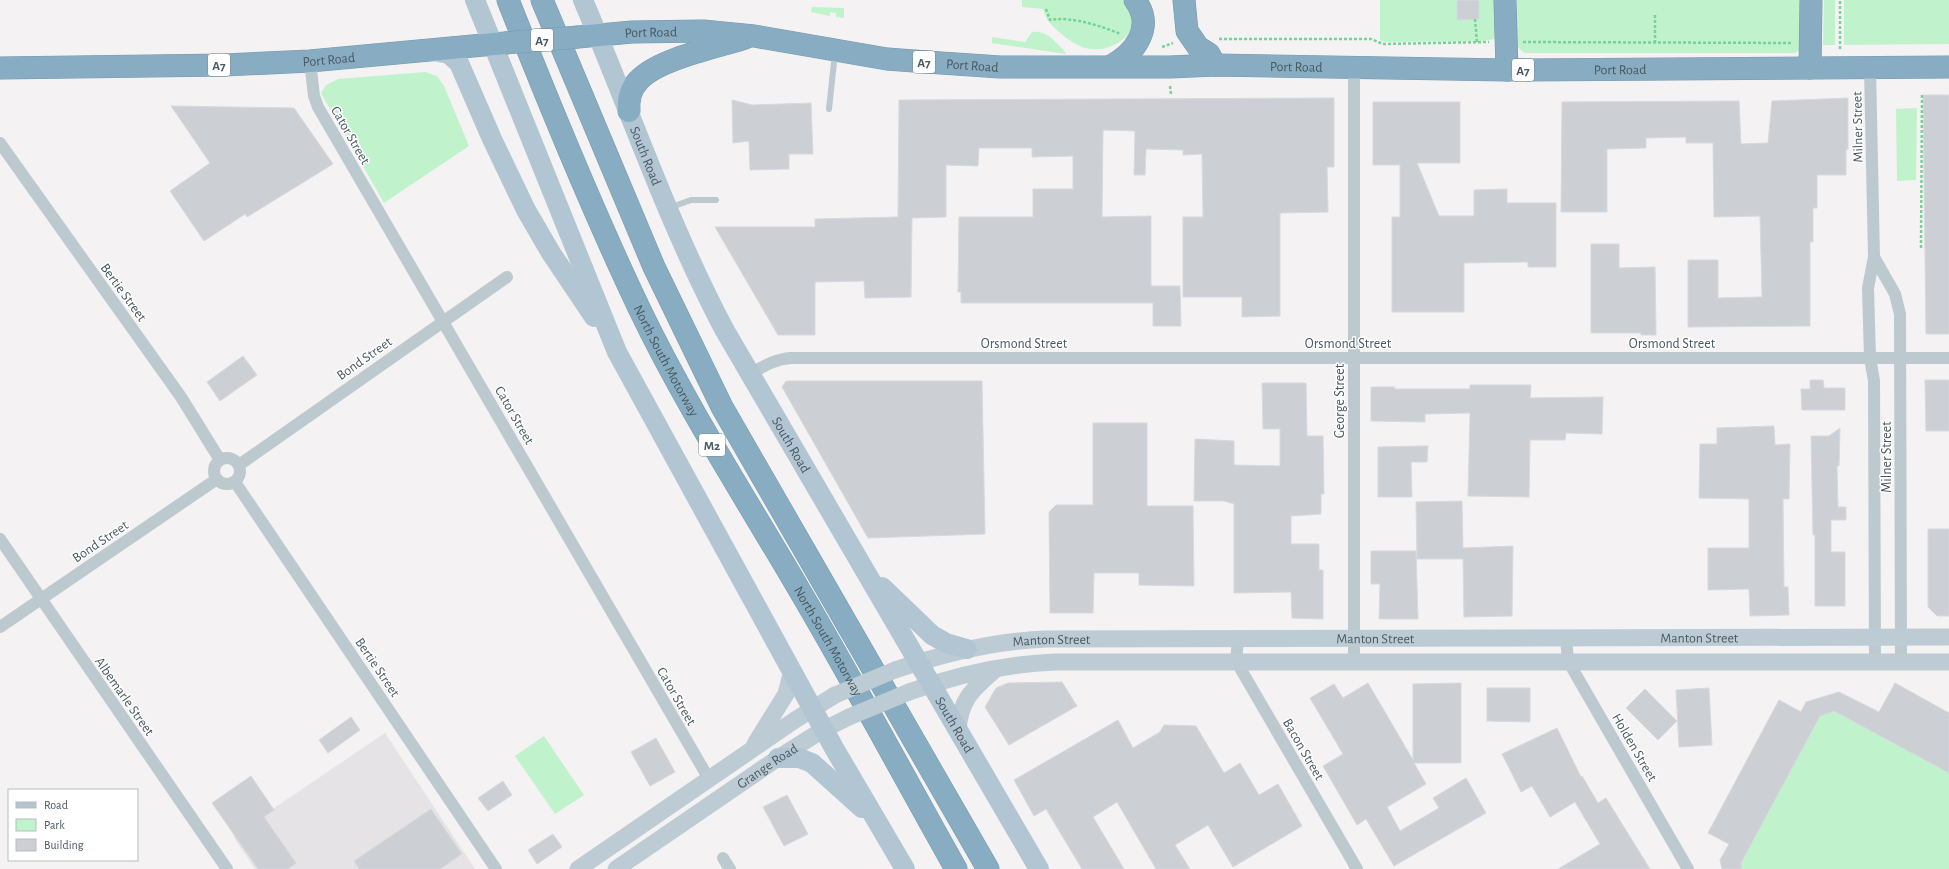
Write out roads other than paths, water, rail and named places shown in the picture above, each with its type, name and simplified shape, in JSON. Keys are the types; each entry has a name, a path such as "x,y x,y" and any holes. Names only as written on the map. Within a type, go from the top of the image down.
{"highway":[{"name":"North South Motorway","path":"508,0 592,203 640,309 701,426 798,588 956,869"},
{"name":"North South Motorway","path":"542,0 654,267 722,407 988,869"},
{"path":"1111,66 1126,56 1141,38 1143,18 1140,6 1135,0"},
{"path":"1184,0 1187,30 1198,47 1209,54 1215,65"},
{"path":"1505,0 1507,70"},
{"path":"1810,68 1811,0"},
{"name":"Port Road","path":"0,68 128,65 225,65 310,61 588,36 702,31 754,36 887,59 1000,67 1215,65 1507,70 1949,67"},
{"path":"629,111 629,99 633,88 649,71 691,54 754,36"}],"main road":[{"path":"475,0 499,44 617,352"},
{"name":"South Road","path":"583,0 588,36 629,111 667,208 702,287 750,374 1039,869"},
{"path":"429,50 449,54 459,63 492,139 526,210 551,253 617,352 813,708 905,869"},
{"path":"866,572 932,635 946,643 967,649"},
{"name":"Manton Street","path":"813,708 836,695 918,662 967,649 1008,642 1046,639 1355,640 1566,638 1949,638"},
{"name":"Manton Street","path":"931,684 996,668 1048,662 1949,662"},
{"path":"958,731 960,714 967,698 996,668"},
{"path":"752,749 786,694 792,670"},
{"name":"Grange Road","path":"616,869 778,758 825,729 849,717 931,684"},
{"name":"Grange Road","path":"578,869 813,708"},
{"path":"778,758 799,758 812,764 852,797 880,826"}],"street":[{"name":"Cator Street","path":"310,61 314,96 318,107 709,779"},
{"name":"George Street","path":"1354,68 1354,662"},
{"name":"Milner Street","path":"1870,68 1874,257 1868,288 1870,358 1874,381 1875,662"},
{"name":"Bertie Street","path":"0,143 181,397 220,460"},
{"name":"Milner Street","path":"1874,257 1895,294 1900,314 1901,662"},
{"name":"Bond Street","path":"239,465 507,277"},
{"name":"Orsmond Street","path":"750,374 770,362 790,358 1949,358"},
{"path":"230,458 239,465 240,474 235,482 227,484 217,479 214,471 220,460 230,458"},
{"name":"Bond Street","path":"0,628 217,479"},
{"name":"Bertie Street","path":"235,482 496,869"},
{"name":"Albemarle Street","path":"0,539 227,869"},
{"name":"Holden Street","path":"1566,638 1568,661 1688,869"},
{"path":"1236,661 1238,640"},
{"name":"Bacon Street","path":"1236,661 1357,869"},
{"path":"723,858 730,869"}],"lane":[{"path":"828,109 836,50"},
{"path":"667,208 691,200 716,200"}]}
